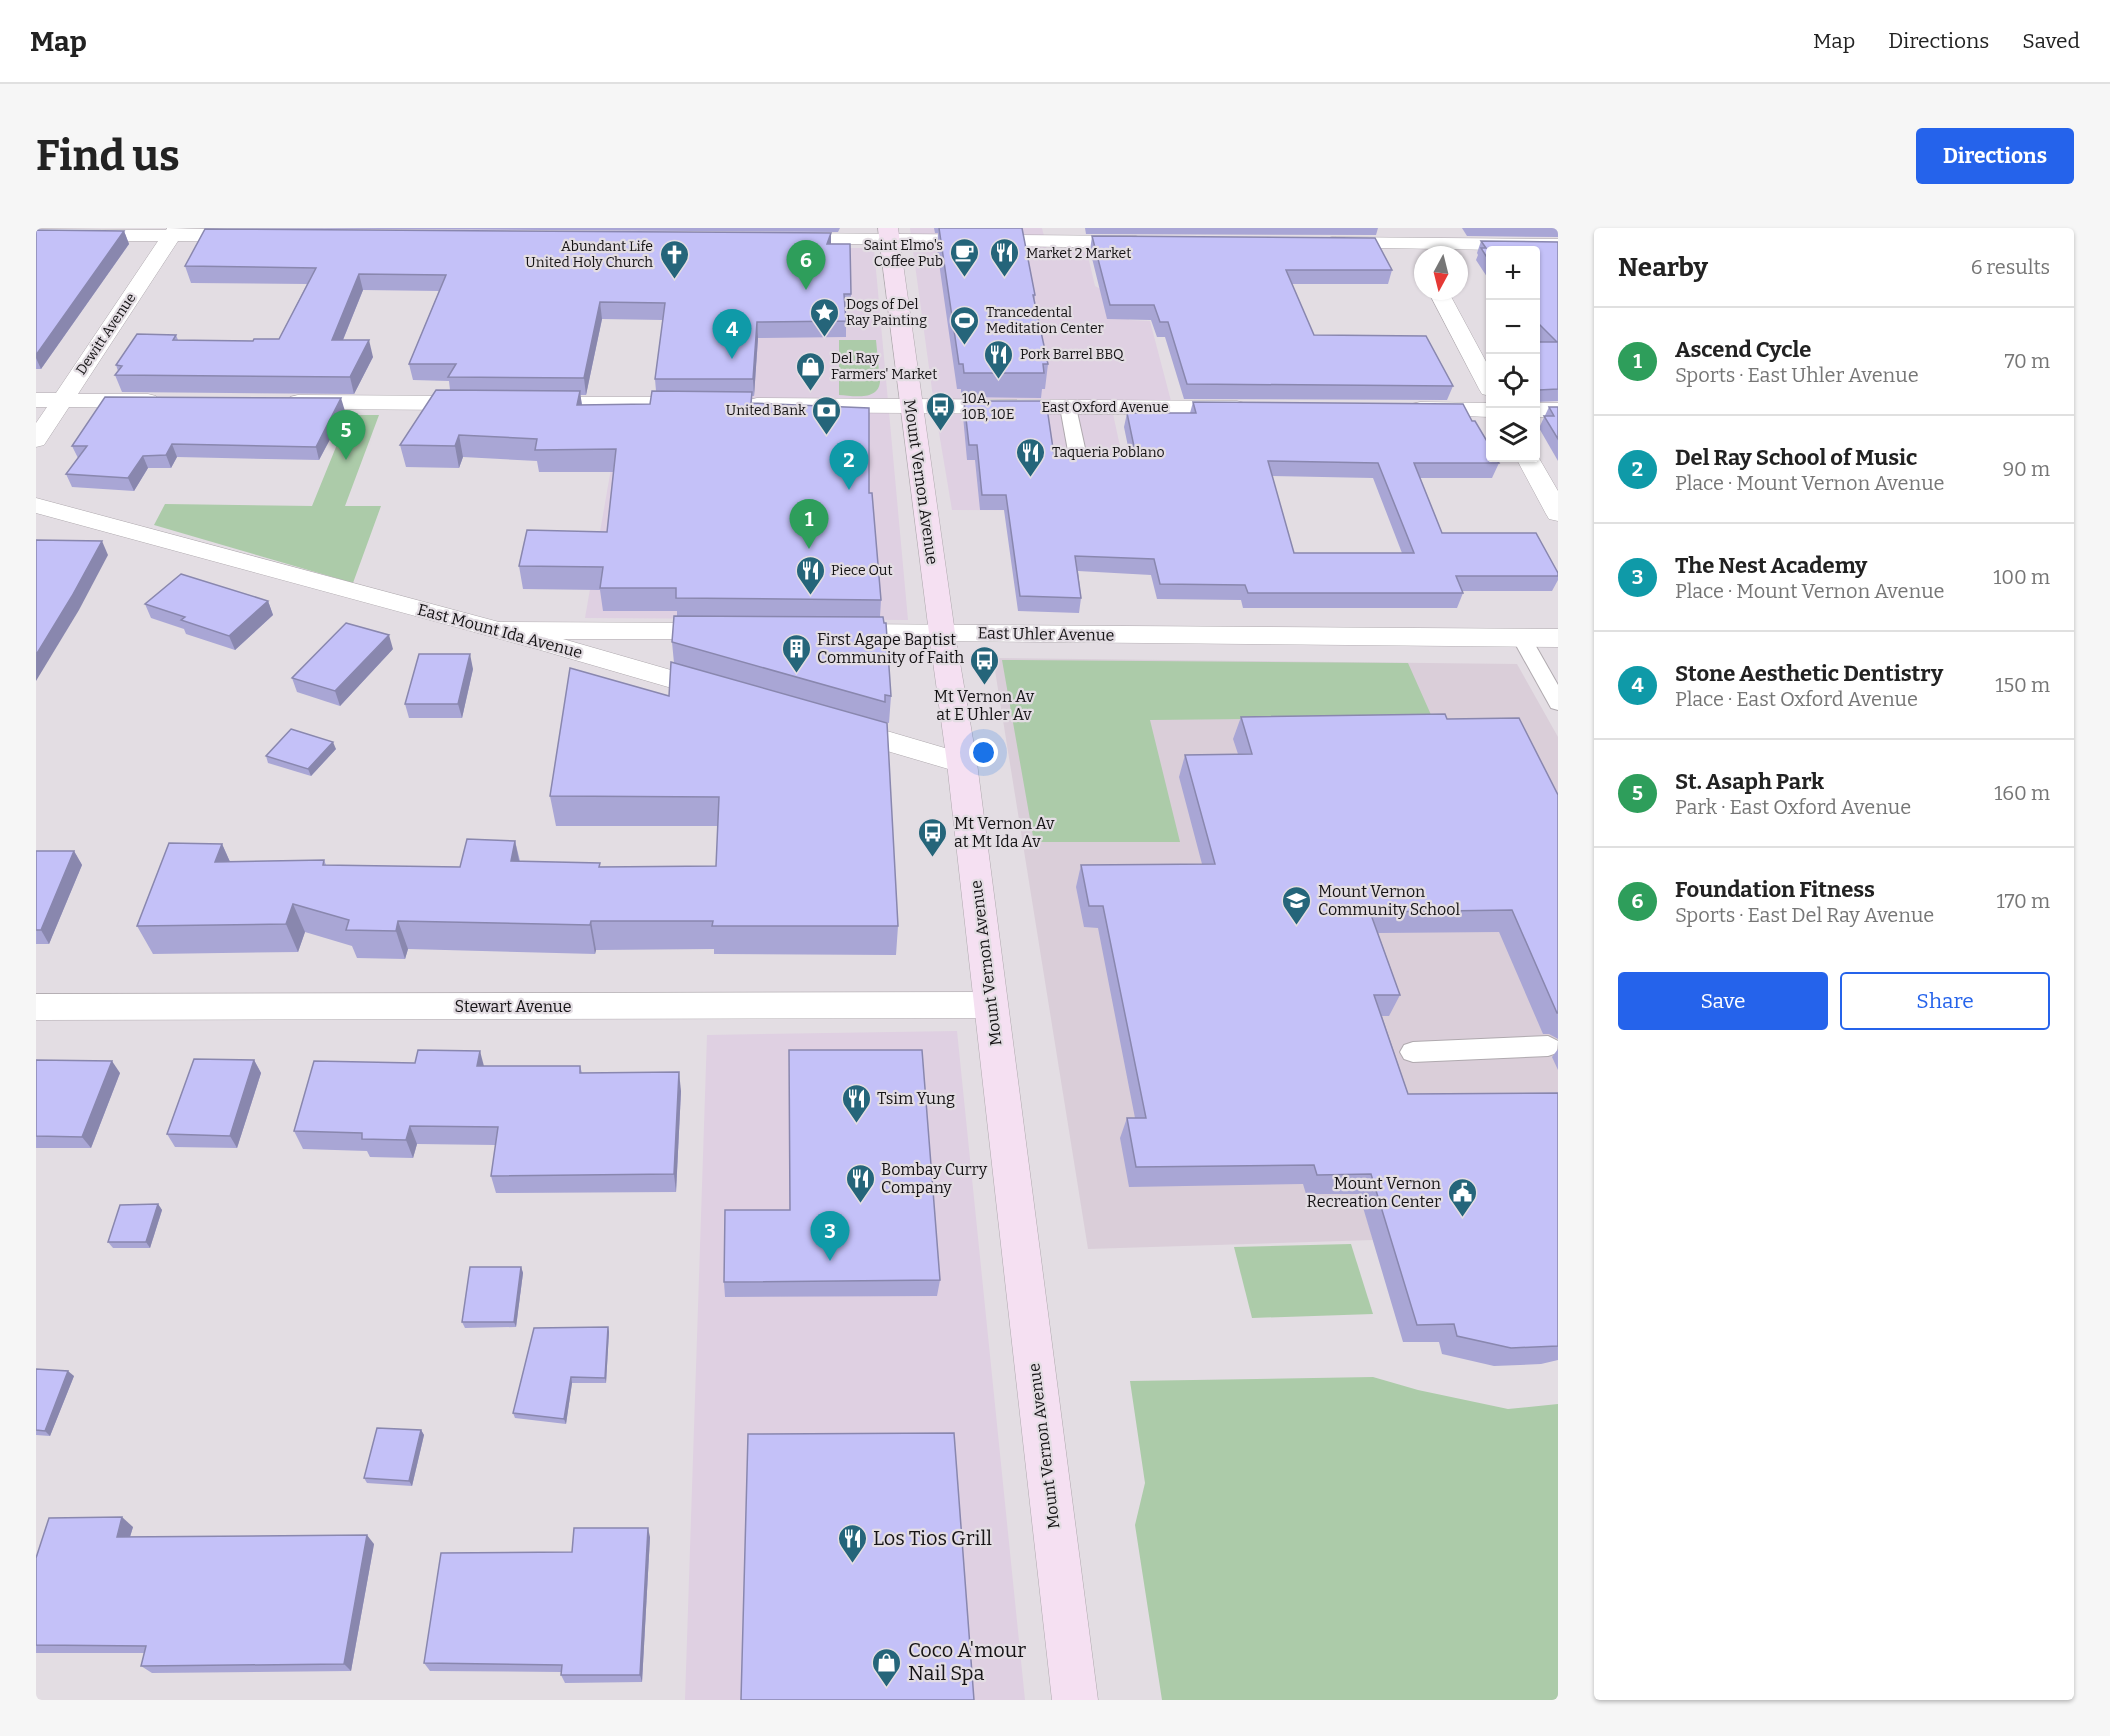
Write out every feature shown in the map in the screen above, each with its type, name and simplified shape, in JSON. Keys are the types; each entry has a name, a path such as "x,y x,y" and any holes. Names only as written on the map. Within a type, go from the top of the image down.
{"main road":[{"name":"Mount Vernon Avenue","path":"889,234 942,633 962,763 1075,1700"}],"street":[{"path":"36,235 174,232 262,236"},
{"name":"Dewitt Avenue","path":"36,440 174,232"},
{"path":"762,239 889,234 1156,242"},
{"path":"1307,243 1408,236 1558,244"},
{"path":"1443,300 1486,380"},
{"path":"36,400 167,401"},
{"path":"274,402 699,405"},
{"name":"East Oxford Avenue","path":"735,405 1253,408"},
{"path":"1395,409 1486,410"},
{"path":"1540,410 1558,410"},
{"path":"1530,462 1558,514"},
{"name":"East Mount Ida Avenue","path":"36,505 498,630 737,698"},
{"path":"498,630 739,631"},
{"name":"East Uhler Avenue","path":"819,632 1558,638"},
{"path":"826,724 962,763"},
{"name":"Stewart Avenue","path":"36,1007 990,1005"}],"lane":[{"path":"1068,407 1079,462"},
{"path":"1522,638 1558,703"},
{"path":"1413,1052 1548,1046"}],"shaded area":[{"path":"910,228 1042,228 1048,252 1087,252 1095,286 1120,299 1127,309 1129,320 1150,321 1171,401 1110,400 1134,511 952,510 933,397"},
{"path":"722,248 874,248 908,620 585,618 621,411 686,412"},
{"name":"Mount Vernon Community School","path":"993,658 1517,664 1558,737 1558,1113 1336,1115 1373,1240 1088,1249"},
{"path":"957,1031 1025,1700 685,1700 707,1035"}],"green space":[{"path":"839,340 876,340 880,382 875,392 864,396 839,395"},
{"path":"349,415 379,415 345,506 381,506 353,583 154,525 165,504 312,506"},
{"path":"1002,660 1408,663 1432,717 1150,720 1180,842 1034,842"},
{"path":"1351,1244 1373,1314 1252,1318 1234,1247"},
{"path":"1373,1377 1418,1390 1508,1409 1558,1404 1558,1700 1162,1700 1135,1525 1145,1483 1130,1381"}],"building":[{"path":"939,228 1022,228 1048,364 1043,364 1044,373 964,373 963,364 959,364"},
{"path":"205,229 831,233 827,244 850,244 851,294 844,294 846,321 757,322 753,379 655,379 665,303 600,302 584,378 448,377 456,364 409,364 446,275 359,274 332,340 369,340 350,377 115,375 122,366 116,365 137,334 176,335 173,340 279,339 316,268 185,266"},
{"path":"36,230 124,231 36,355"},
{"path":"1092,236 1375,238 1392,270 1286,270 1314,335 1426,336 1453,386 1187,384 1168,322 1160,322 1154,305 1110,305"},
{"path":"1481,241 1558,242 1558,389 1540,390 1540,342 1557,342 1540,325 1540,246 1486,246 1486,248"},
{"path":"436,390 580,391 577,405 650,404 652,391 752,392 751,403 869,408 869,493 872,493 881,600 676,598 676,588 600,588 603,567 519,566 527,530 607,532 616,449 535,450 537,439 459,435 455,446 400,445"},
{"path":"105,397 341,398 316,447 172,444 166,455 143,456 128,478 66,474 87,446 72,446"},
{"path":"964,401 1046,401 1054,455 1136,456 1127,413 1196,413 1193,402 1463,404 1486,440 1486,462 1499,463 1414,463 1442,533 1536,533 1558,576 1456,576 1463,593 1248,593 1245,585 1160,584 1154,559 1075,556 1081,598 1020,596 1006,495 982,495 977,445 969,445","holes":["1268,461 1378,463 1414,553 1294,553"]},
{"path":"1549,407 1558,407 1558,439 1544,416 1554,416"},
{"path":"36,540 102,541 36,655"},
{"path":"181,574 268,601 229,636 181,620 185,617 145,604"},
{"path":"674,616 883,617 886,623 891,696 885,695 885,702 672,642"},
{"path":"346,623 389,635 335,691 292,678"},
{"path":"419,654 470,654 458,704 405,704"},
{"path":"671,662 887,723 898,926 712,926 713,921 591,921 590,925 398,921 396,931 346,930 349,920 293,904 286,924 137,926 169,843 222,844 215,862 324,860 323,865 460,867 467,839 515,841 511,861 600,863 599,867 716,866 719,797 550,796 570,668 669,696"},
{"path":"1445,714 1447,719 1519,718 1558,795 1558,1013 1512,910 1370,912 1400,995 1374,995 1408,1094 1558,1093 1558,1346 1511,1348 1457,1336 1454,1324 1417,1325 1371,1174 1317,1175 1314,1165 1136,1167 1127,1118 1146,1118 1103,906 1089,906 1081,865 1215,864 1185,755 1252,754 1241,717"},
{"path":"291,729 333,742 308,769 266,756"},
{"path":"36,851 74,851 41,930 36,930"},
{"path":"418,1050 480,1051 477,1066 580,1066 580,1073 679,1072 674,1174 491,1176 498,1127 410,1126 406,1140 362,1139 362,1133 294,1131 314,1061 415,1063"},
{"path":"789,1050 922,1050 940,1280 724,1282 725,1210 790,1210"},
{"path":"194,1059 254,1060 230,1136 167,1134"},
{"path":"36,1060 112,1061 82,1137 36,1136"},
{"path":"158,1204 146,1242 108,1242 120,1205"},
{"path":"470,1267 521,1267 514,1322 462,1322"},
{"path":"608,1327 605,1378 571,1377 564,1419 513,1413 534,1328"},
{"path":"36,1369 68,1371 45,1431 36,1430"},
{"path":"377,1428 421,1430 409,1481 364,1478"},
{"name":"Los Tios Grill","path":"954,1433 974,1700 741,1700 748,1434"},
{"path":"122,1517 117,1537 367,1535 344,1664 141,1666 146,1646 36,1645 36,1558 49,1518"},
{"path":"574,1528 648,1528 640,1675 561,1675 562,1665 424,1663 441,1553 572,1552"}],"place":[{"name":"Saint Elmo's Coffee Pub","path":"964,278"},
{"name":"Market 2 Market","path":"1005,278"},
{"name":"Abundant Life United Holy Church","path":"674,280"},
{"name":"Foundation Fitness","path":"806,290"},
{"name":"Dogs of Del Ray Painting","path":"825,338"},
{"name":"Trancedental Meditation Center","path":"965,346"},
{"name":"Stone Aesthetic Dentistry","path":"732,359"},
{"name":"Pork Barrel BBQ","path":"999,380"},
{"name":"Del Ray Farmers' Market","path":"810,392"},
{"name":"10A, 10B, 10E","path":"941,432"},
{"name":"United Bank","path":"827,436"},
{"name":"St. Asaph Park","path":"346,460"},
{"name":"Taqueria Poblano","path":"1031,478"},
{"name":"Del Ray School of Music","path":"849,490"},
{"name":"Ascend Cycle","path":"809,549"},
{"name":"Piece Out","path":"810,596"},
{"name":"First Agape Baptist Community of Faith","path":"796,674"},
{"name":"Mt Vernon Av at E Uhler Av","path":"984,686"},
{"name":"Mt Vernon Av at Mt Ida Av","path":"933,858"},
{"name":"Mount Vernon Community School","path":"1297,926"},
{"name":"Tsim Yung","path":"856,1124"},
{"name":"Bombay Curry Company","path":"860,1204"},
{"name":"Mount Vernon Recreation Center","path":"1462,1218"},
{"name":"The Nest Academy","path":"830,1261"},
{"name":"Los Tios Grill","path":"852,1564"},
{"name":"Coco A'mour Nail Spa","path":"887,1688"}]}
